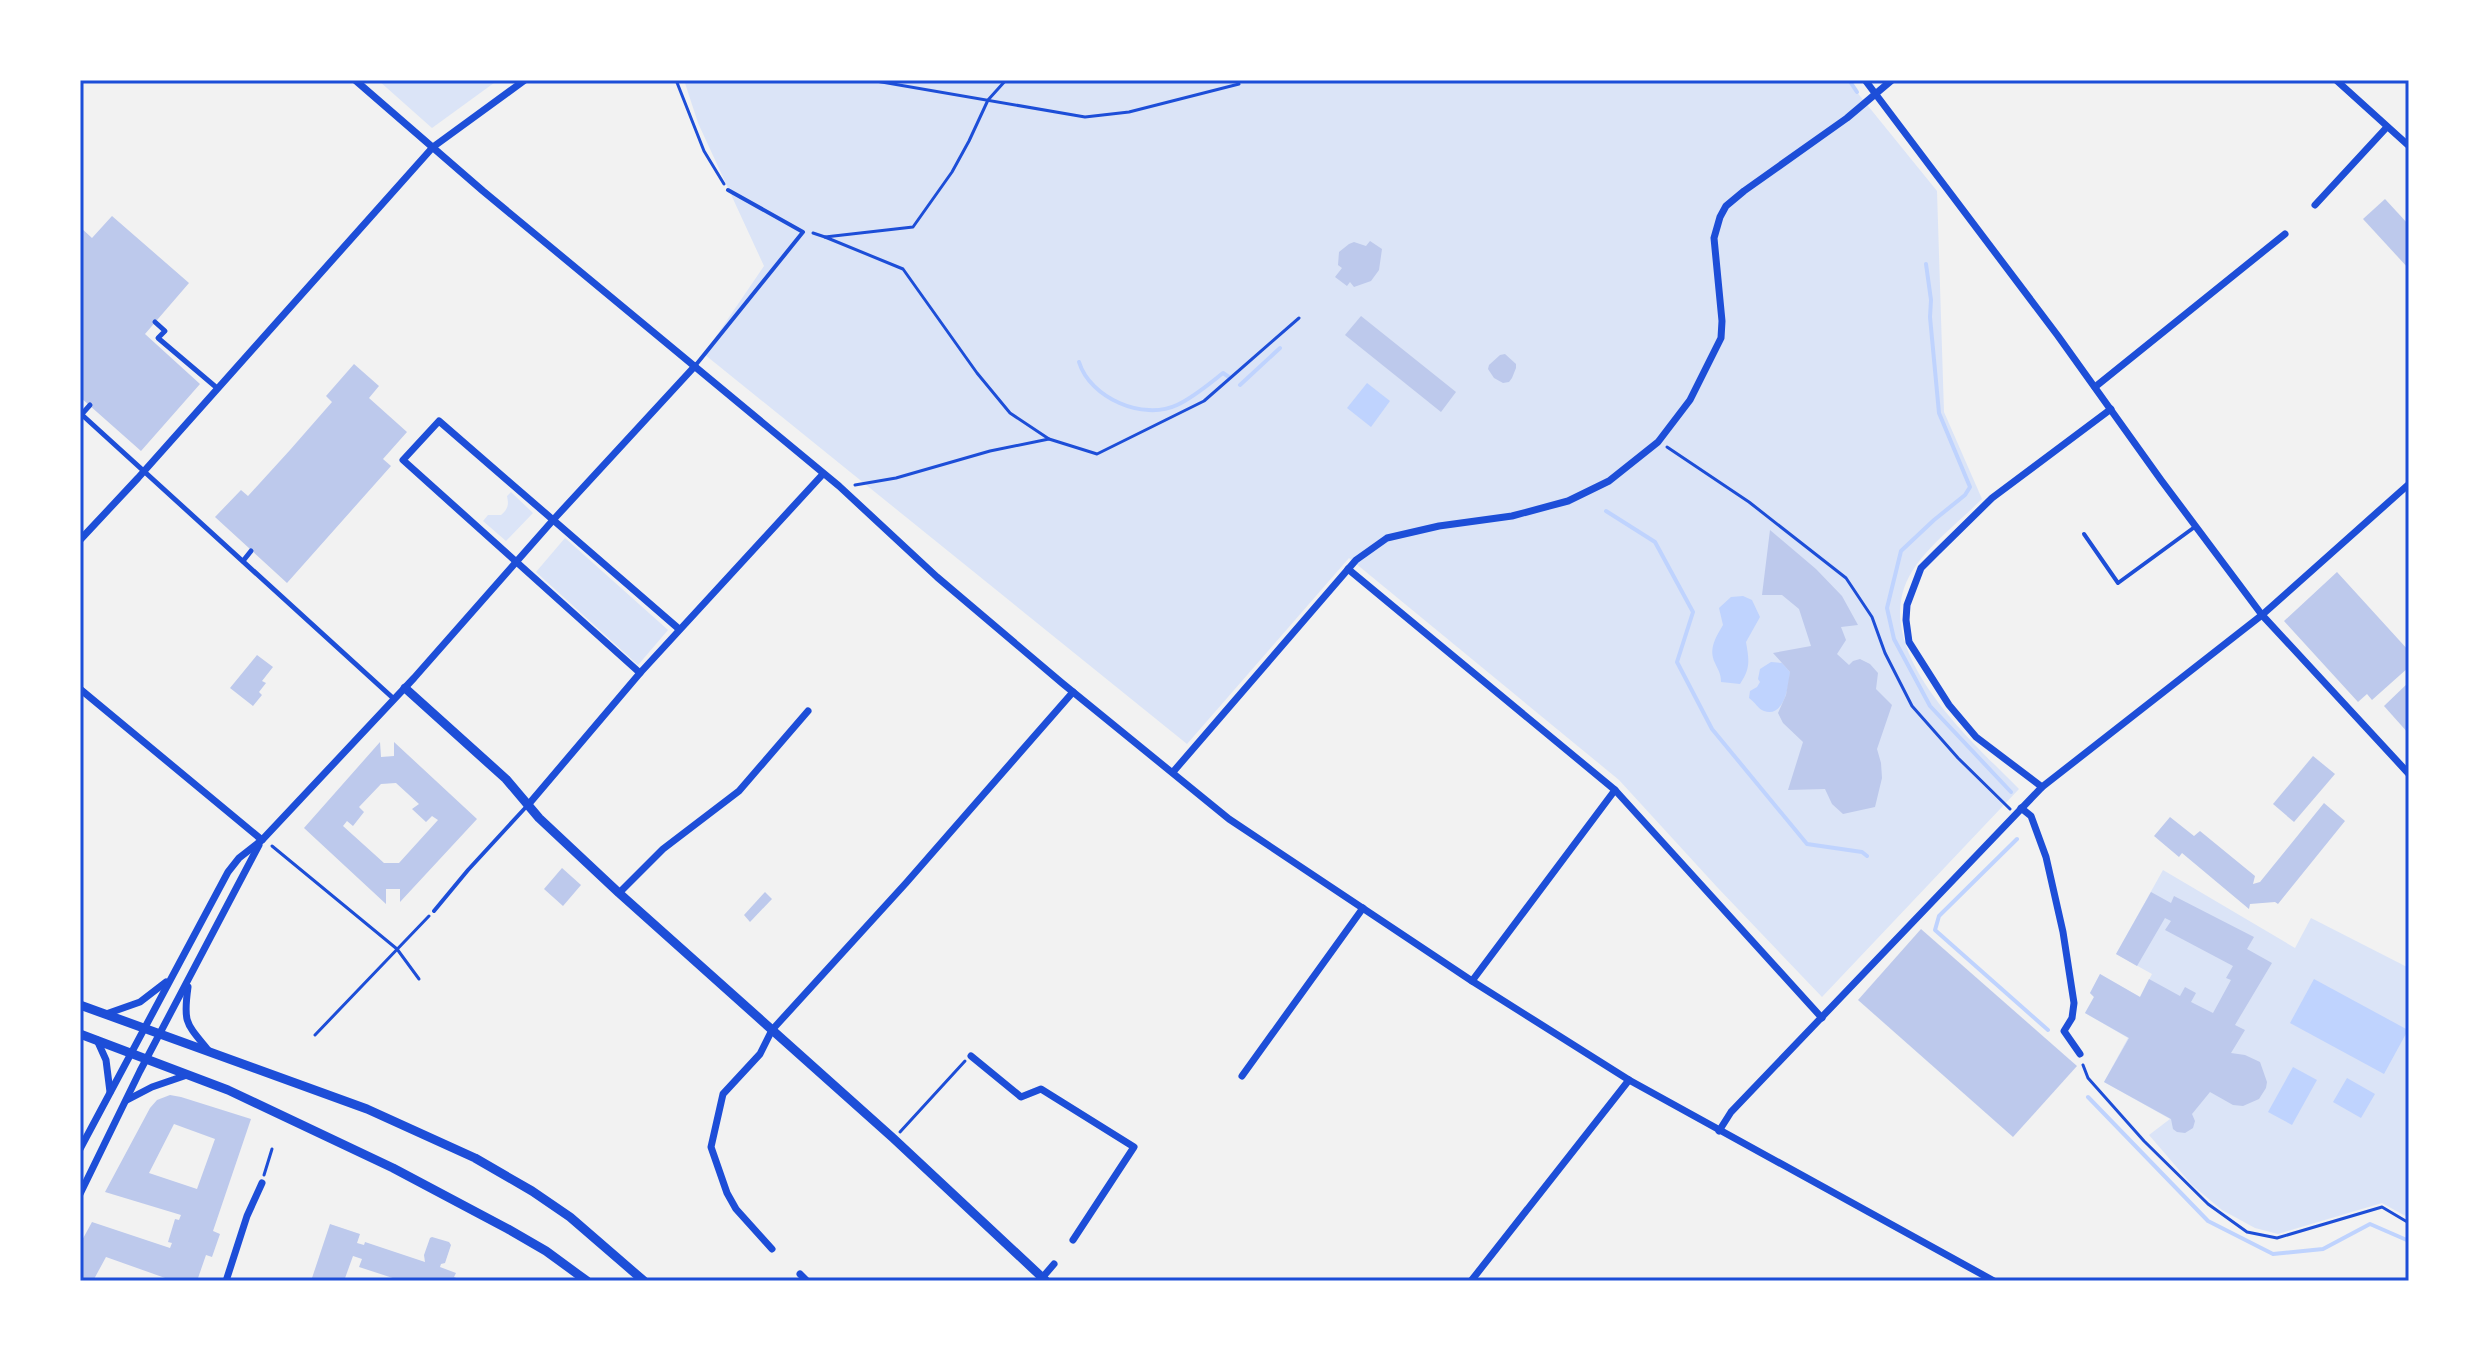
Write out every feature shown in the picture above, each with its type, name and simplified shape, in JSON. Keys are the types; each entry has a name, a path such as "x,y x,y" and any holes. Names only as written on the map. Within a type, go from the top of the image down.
{"street":[{"path":"355,80 483,191 823,474 937,577 1073,692 1229,819 1472,981 1629,1080 1994,1281"},
{"path":"80,540 433,147 525,80"},
{"path":"1865,80 2262,615 2409,774"},
{"path":"1173,772 1356,560 1387,538 1439,526 1512,516 1568,501 1609,481 1658,442 1690,400 1721,338 1714,238 1726,206 1847,118 1892,80"},
{"path":"2336,80 2409,145"},
{"path":"2315,205 2387,127"},
{"path":"2095,387 2285,234"},
{"path":"155,322 165,331 158,338 217,388"},
{"path":"80,1149 228,872 405,688 695,366"},
{"path":"90,405 81,414 394,699"},
{"path":"2042,787 1976,737 1949,705 1909,642 1907,605 1921,568 1992,498 2111,409"},
{"path":"640,673 403,460 439,421 679,629"},
{"path":"528,805 679,629 823,474"},
{"path":"1719,1131 1731,1112 2042,787 2262,615 2409,484"},
{"path":"243,561 251,551"},
{"path":"1348,569 1615,790 1822,1018"},
{"path":"405,688 506,779 539,818 619,893 893,1138 1044,1280 1054,1264"},
{"path":"80,689 262,840"},
{"path":"772,1249 736,1209 711,1147 723,1094 760,1054 772,1030 1073,692"},
{"path":"619,893 663,849 739,791 808,711"},
{"path":"1472,981 1615,790"},
{"path":"2019,811 2031,816 2052,879 2074,1003 2072,1018 2064,1031 2080,1054"},
{"path":"80,1194 125,1101 262,840"},
{"path":"1242,1076 1363,908"},
{"path":"106,1014 140,1002 171,978"},
{"path":"189,982 184,1011 187,1023 210,1052"},
{"path":"80,1005 367,1109 475,1158 570,1217 644,1281"},
{"path":"80,1034 262,1105 460,1202 546,1251 587,1281"},
{"path":"97,1040 106,1060 110,1094"},
{"path":"971,1056 1021,1097 1041,1089 1134,1147 1073,1240"},
{"path":"125,1101 152,1087 187,1075"},
{"path":"1471,1281 1629,1080"},
{"path":"226,1281 247,1216 262,1183"},
{"path":"800,1274 807,1281"}],"lane":[{"path":"695,366 803,232 728,190"},
{"path":"2084,534 2118,583 2196,526"},
{"path":"434,911 528,805"}],"path":[{"path":"676,80 704,151 728,190"},
{"path":"870,80 1085,117 1129,112 1239,84"},
{"path":"901,80 904,86"},
{"path":"825,237 913,227 952,172 988,100 1006,80"},
{"path":"803,232 825,237 903,269 977,373 1010,413 1049,439 1097,454 1204,401 1299,318"},
{"path":"855,485 896,478 990,451 1049,439"},
{"path":"1658,442 1749,502 1846,578 1872,617 1885,653 1912,706 1958,758 2019,811"},
{"path":"262,840 282,853 397,949 419,979"},
{"path":"315,1035 434,911"},
{"path":"2080,1054 2088,1078 2144,1141 2208,1204 2247,1232 2277,1238 2382,1207 2409,1223"},
{"path":"893,1138 971,1056"},
{"path":"262,1183 272,1149"}],"shaded area":[{"path":"378,80 498,80 432,128"},
{"path":"684,80 1847,80 1937,191 1944,412 1982,499 1917,564 1902,594 1901,625 1910,656 1927,687 1949,716 2019,789 1822,997 1619,780 1349,558 1187,744 704,354 764,266 698,123"},
{"path":"511,492 533,513 506,541 483,521 488,515 503,513"},
{"path":"565,538 668,630 638,665 536,572"},
{"path":"2163,870 2295,948 2311,918 2409,968 2409,1218 2382,1203 2278,1234 2255,1228 2222,1210 2192,1185 2149,1135 2170,1119 2104,1082 2128,1038 2085,1013 2094,997 2090,993 2100,974 2140,997 2152,974 2116,954"}],"water":[{"path":"1367,383 1390,401 1371,427 1347,408"},
{"path":"1743,596 1752,600 1760,617 1746,642 1748,668 1740,684 1721,682 1712,653 1723,625 1719,608 1731,597"},
{"path":"1771,662 1782,663 1790,672 1784,699 1771,712 1762,710 1749,698 1750,691 1760,682 1760,669"},
{"path":"2314,979 2408,1030 2384,1074 2290,1023"},
{"path":"2293,1067 2317,1080 2292,1125 2268,1112"},
{"path":"2347,1078 2375,1094 2361,1118 2333,1102"}],"building":[{"path":"2385,199 2409,225 2409,269 2363,219"},
{"path":"112,216 189,283 145,334 200,384 141,451 80,397 80,227 92,238"},
{"path":"1370,241 1382,249 1379,270 1371,281 1354,287 1350,282 1347,286 1335,277 1342,268 1338,265 1339,252 1354,242 1366,246"},
{"path":"1361,316 1456,392 1441,412 1345,335"},
{"path":"1505,354 1516,364 1516,368 1509,382 1503,383 1494,378 1488,369 1500,355"},
{"path":"354,364 379,386 369,398 407,432 383,459 391,466 287,583 215,517 241,490 248,496 290,450 332,402 326,396"},
{"path":"1770,530 1842,596 1858,625 1841,627 1846,640 1837,654 1849,665 1860,659 1870,664 1878,673 1876,689 1892,705 1877,749 1882,778 1875,807 1843,814 1832,804 1825,789 1788,790 1803,742 1783,723 1778,713 1786,695 1790,672 1773,653 1811,646 1799,609 1782,595 1762,595"},
{"path":"2337,572 2409,651 2409,667 2372,700 2367,694 2358,702 2284,621"},
{"path":"257,655 273,667 262,681 266,683 259,692 262,695 253,706 230,688"},
{"path":"2409,682 2409,734 2384,706"},
{"path":"380,742 381,757 394,756 394,742 477,819 400,902 400,889 386,889 386,904 304,828","holes":["396,783 419,804 412,809 426,822 432,816 438,820 399,863 384,863 343,826 347,821 353,826 364,812 359,807 381,784"]},
{"path":"2313,756 2335,774 2294,822 2273,804"},
{"path":"2324,803 2345,821 2278,904 2250,904 2249,909 2182,853 2179,857 2154,836 2170,817 2194,836 2200,831 2255,876 2253,884 2260,882"},
{"path":"562,868 581,885 563,906 544,889"},
{"path":"765,892 772,899 750,922 744,915"},
{"path":"2151,892 2171,903 2174,896 2254,937 2247,949 2272,963 2235,1025 2245,1030 2231,1053 2260,1062 2266,1088 2259,1099 2243,1106 2233,1105 2210,1092 2192,1114 2195,1121 2193,1128 2185,1133 2173,1129 2171,1119 2104,1082 2129,1038 2085,1013 2094,997 2090,993 2100,974 2140,997 2149,979 2180,996 2185,987 2196,993 2191,1002 2213,1013 2231,980 2226,978 2233,966 2165,930 2171,921 2165,918 2137,966 2116,954"},
{"path":"1921,929 2077,1066 2013,1137 1858,1000"},
{"path":"170,1095 181,1097 251,1119 213,1231 220,1234 212,1257 206,1255 197,1281 168,1281 106,1257 93,1281 80,1281 80,1244 92,1222 170,1248 172,1243 168,1242 175,1219 179,1220 181,1215 105,1192 157,1100","holes":["174,1124 215,1139 197,1189 149,1173"]},
{"path":"330,1224 360,1234 357,1243 364,1245 365,1242 425,1262 424,1255 430,1238 449,1242 451,1245 445,1263 440,1267 456,1273 454,1277 464,1281 402,1281 359,1267 362,1259 353,1256 344,1281 311,1281"}],"waterway":[{"path":"1849,80 1857,92"},
{"path":"1926,264 1939,413 1970,487 1965,495 1901,551 1887,608 1894,639 1930,706 2011,792"},
{"path":"1240,385 1280,348"},
{"path":"1079,362 1085,375 1106,396 1134,408 1149,410 1177,405 1223,373 1229,377"},
{"path":"1606,511 1655,542 1693,612 1677,662 1712,729 1807,844 1862,852 1867,856"},
{"path":"2017,839 1939,916 1935,930 2048,1030"},
{"path":"2088,1097 2208,1221 2273,1254 2323,1249 2370,1224 2409,1241"}]}
